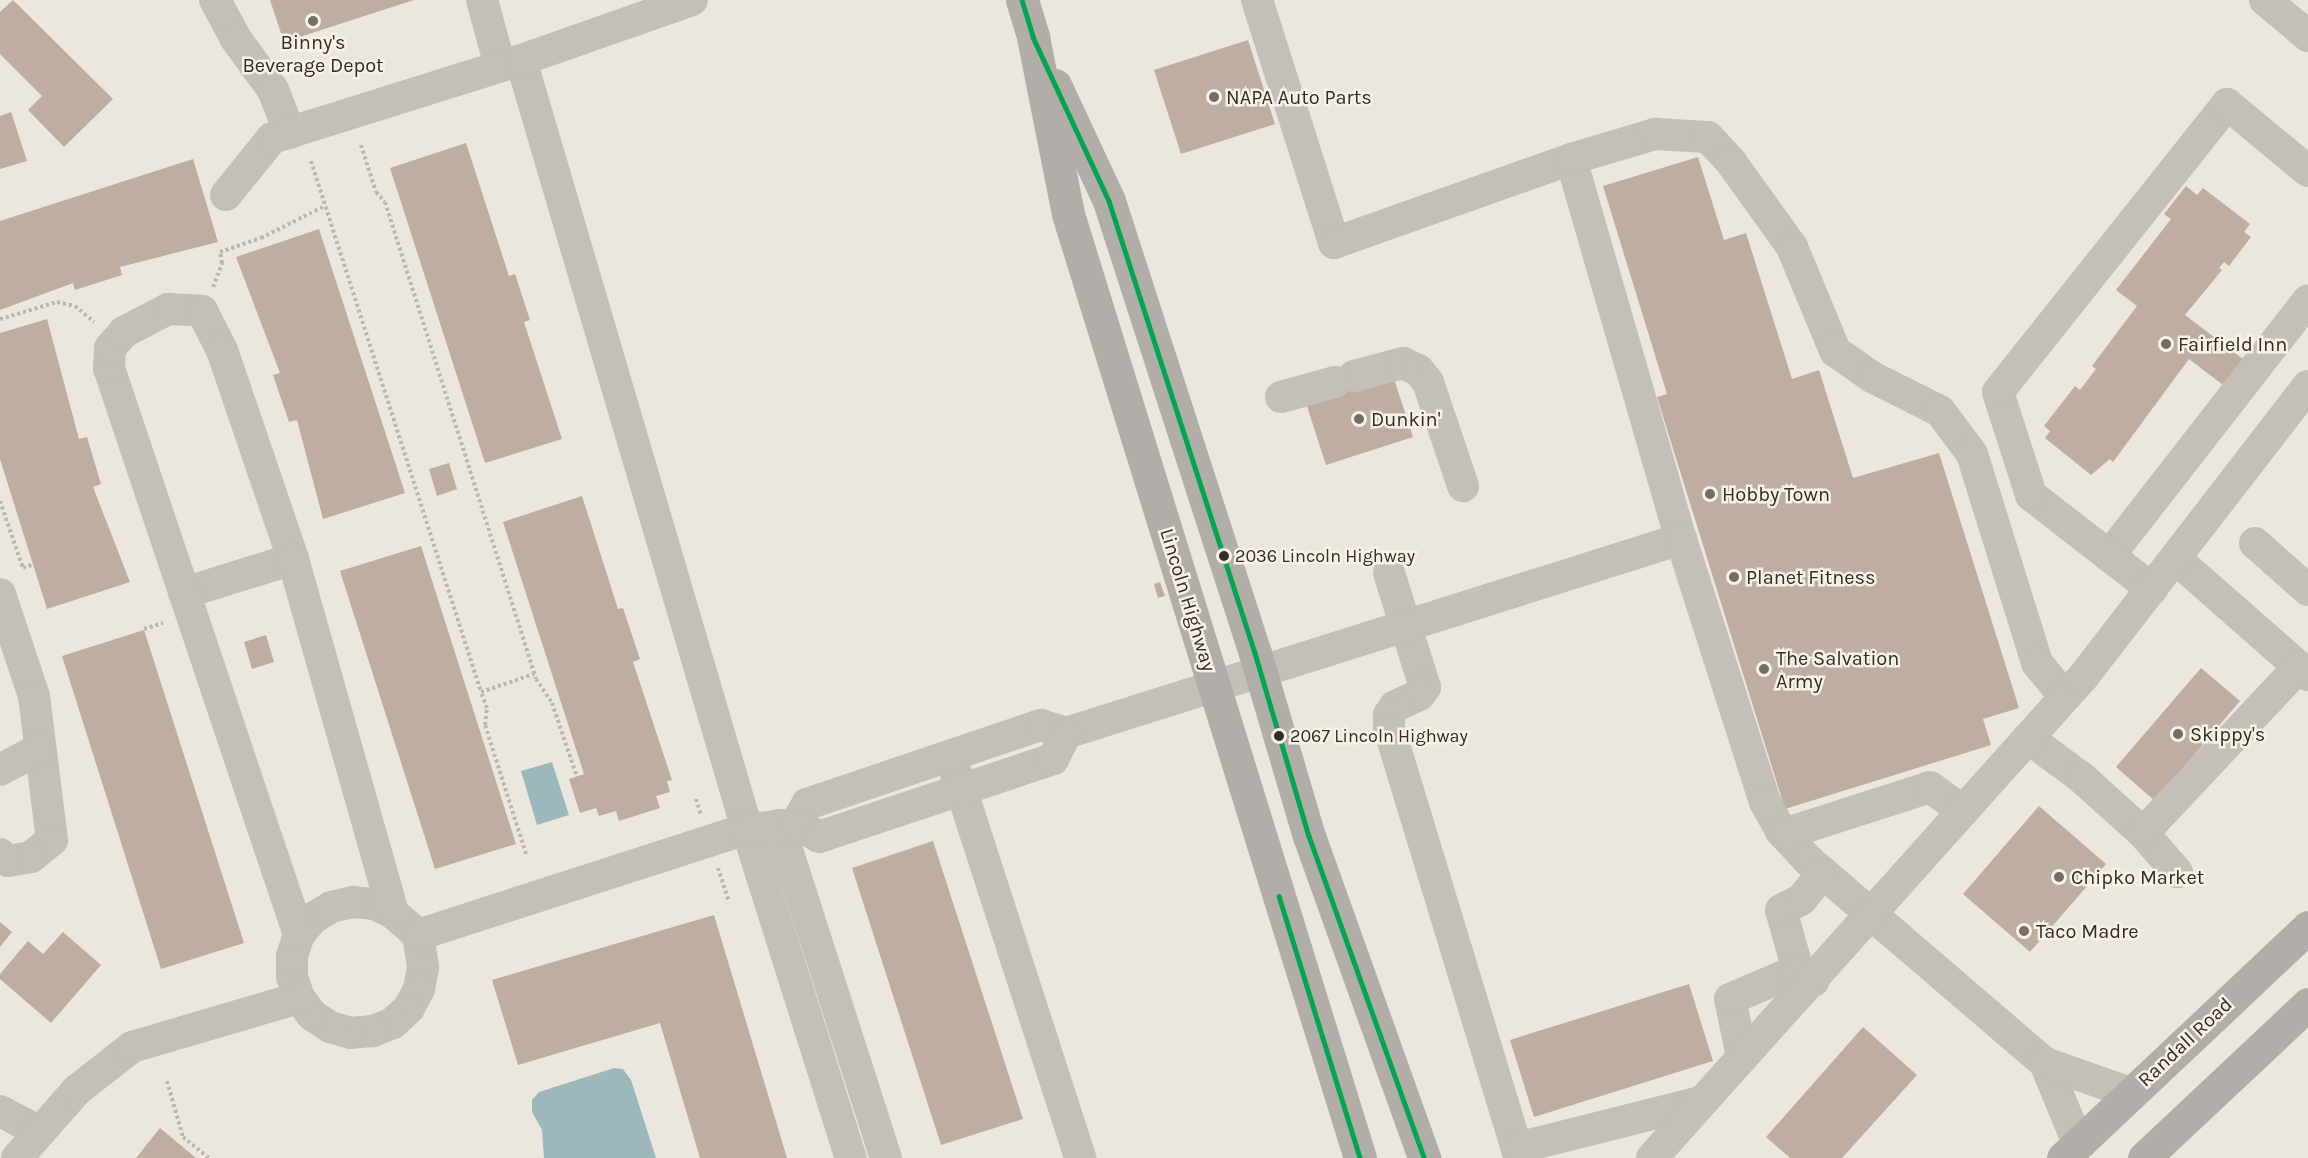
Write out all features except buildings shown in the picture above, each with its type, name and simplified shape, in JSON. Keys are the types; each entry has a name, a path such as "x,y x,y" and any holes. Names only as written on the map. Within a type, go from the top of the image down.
{"main road":[{"name":"Lincoln Highway","path":"1022,0 1033,37 1068,214 1360,1158"},
{"name":"Lincoln Highway","path":"1033,37 1109,201 1259,669 1309,836 1424,1158"},
{"name":"Randall Road","path":"2070,1150 2308,927"},
{"path":"2144,1158 2308,1004"}],"street":[{"path":"215,0 236,39 273,90 290,133"},
{"path":"482,0 510,63 851,1158"},
{"path":"226,195 272,138 510,63 692,0"},
{"path":"1257,0 1334,243 1571,159 1655,134 1708,137 1792,247 1835,351 1872,377 1940,411 1972,454 2037,663 2065,697"},
{"path":"2265,0 2308,36"},
{"path":"2152,589 2031,495 1998,392 2227,104 2308,171"},
{"path":"1571,159 1681,539 1765,802 1784,834 1823,873 2045,1063 2130,1093"},
{"path":"2109,556 2308,300"},
{"path":"300,935 109,368 110,348 124,332 168,309 202,311 222,350 293,559 393,913"},
{"path":"1281,397 1403,363 1418,370 1428,382 1463,486"},
{"path":"1652,1158 1742,1056 1805,975 1871,913 2065,697 2176,559 2308,386"},
{"path":"788,825 807,804 1041,725 1066,733 1259,669 1681,539"},
{"path":"2255,543 2308,590"},
{"path":"184,593 293,559"},
{"path":"2143,833 2303,671 2176,559"},
{"path":"1389,573 1425,687 1419,695 1395,706 1389,715 1389,728 1519,1153 1700,1102"},
{"path":"0,594 34,696 52,840 31,856 8,861 0,854"},
{"path":"418,935 747,829 788,825 819,837 1053,759 1066,733"},
{"path":"2028,738 2082,778 2143,833 2177,872"},
{"path":"0,770 39,749"},
{"path":"951,755 1076,1157"},
{"path":"1784,834 1930,787 1963,811"},
{"path":"788,825 886,1158"},
{"path":"1805,975 1781,910 1801,900 1823,873"},
{"path":"352,902 374,903 393,913 418,935 423,968 420,989 409,1008 393,1023 373,1031 351,1033 330,1027 312,1015 299,998 292,977 292,956 300,935 313,918 331,907 352,902"},
{"path":"1742,1056 1730,999 1805,975"},
{"path":"18,1158 76,1090 132,1047 299,998"},
{"path":"2045,1063 2070,1150"},
{"path":"0,1111 40,1132"}],"path":[{"path":"361,145 376,192 385,202 534,674 552,703 576,774"},
{"path":"311,161 487,708 485,725 526,854"},
{"path":"213,287 222,263 220,252 261,238 325,206"},
{"path":"0,319 57,302 75,306 94,322"},
{"path":"0,501 22,568 31,565"},
{"path":"144,629 163,623"},
{"path":"481,692 534,674"},
{"path":"167,1081 183,1137 209,1158"}],"water":[{"path":"552,762 569,815 537,825 521,771"},
{"path":"614,1068 623,1069 631,1080 656,1158 544,1158 542,1130 532,1112 532,1100 539,1092"}],"transit line":[{"path":"1022,0 1033,37 1109,201 1255,653 1309,836 1424,1158"},
{"path":"1279,896 1360,1158"}],"place":[{"name":"Binny's Beverage Depot","path":"313,21"},
{"name":"NAPA Auto Parts","path":"1214,97"},
{"name":"Fairfield Inn","path":"2166,344"},
{"name":"Dunkin'","path":"1359,419"},
{"name":"Hobby Town","path":"1710,494"},
{"name":"2036 Lincoln Highway","path":"1224,556"},
{"name":"Planet Fitness","path":"1734,577"},
{"name":"The Salvation Army","path":"1764,669"},
{"name":"Skippy's","path":"2178,734"},
{"name":"2067 Lincoln Highway","path":"1279,736"},
{"name":"Chipko Market","path":"2059,877"},
{"name":"Taco Madre","path":"2024,931"}]}
